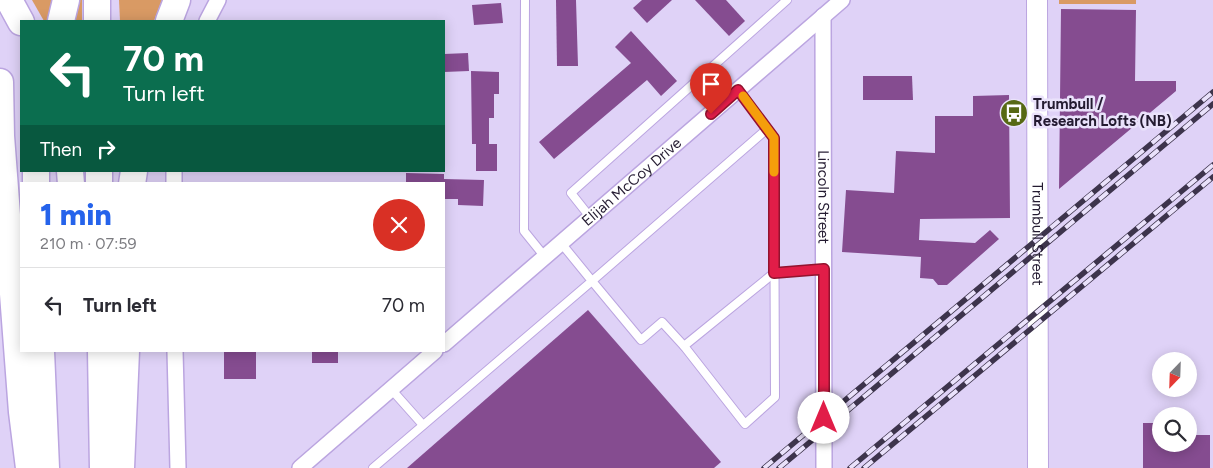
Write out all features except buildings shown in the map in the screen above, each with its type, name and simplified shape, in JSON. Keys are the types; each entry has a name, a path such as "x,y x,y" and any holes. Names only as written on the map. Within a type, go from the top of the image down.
{"highway":[{"path":"9,0 20,20"},
{"path":"61,20 66,0"},
{"path":"97,0 97,20"},
{"path":"169,20 177,0"},
{"path":"0,82 1,136 22,412 29,468"},
{"path":"40,352 46,468"},
{"path":"93,352 101,389"},
{"path":"100,352 103,468"},
{"path":"120,468 126,352"},
{"path":"0,376 22,412"}],"street":[{"path":"208,20 218,0"},
{"name":"Elijah McCoy Drive","path":"445,343 842,0"},
{"name":"Trumbull Street","path":"1037,0 1038,468"},
{"name":"Lincoln Street","path":"823,16 824,468"},
{"path":"175,352 178,468"},
{"path":"300,468 434,352"}],"lane":[{"path":"525,0 524,232 545,257"},
{"path":"590,217 571,193 786,0"},
{"path":"561,243 641,340 662,322 684,346 745,424 775,397 774,138 738,90"},
{"path":"373,468 767,129"},
{"path":"684,346 774,273 824,269"},
{"path":"391,389 423,426"}],"shaded area":[{"path":"32,0 82,0 82,20 43,20"},
{"path":"119,0 162,0 154,20 120,20"},
{"path":"1059,0 1136,0 1136,4 1059,4"}],"railway":[{"path":"764,468 1213,92"},
{"path":"779,468 1213,104"},
{"path":"850,468 1213,165"},
{"path":"864,468 1213,177"}],"slow traffic":[{"path":"743,96 774,138 774,172"}],"place":[{"name":"Trumbull / Research Lofts (NB)","path":"1014,113"}],"route":[{"path":"711,114 738,90 774,138 774,273 824,269 824,418"}]}
